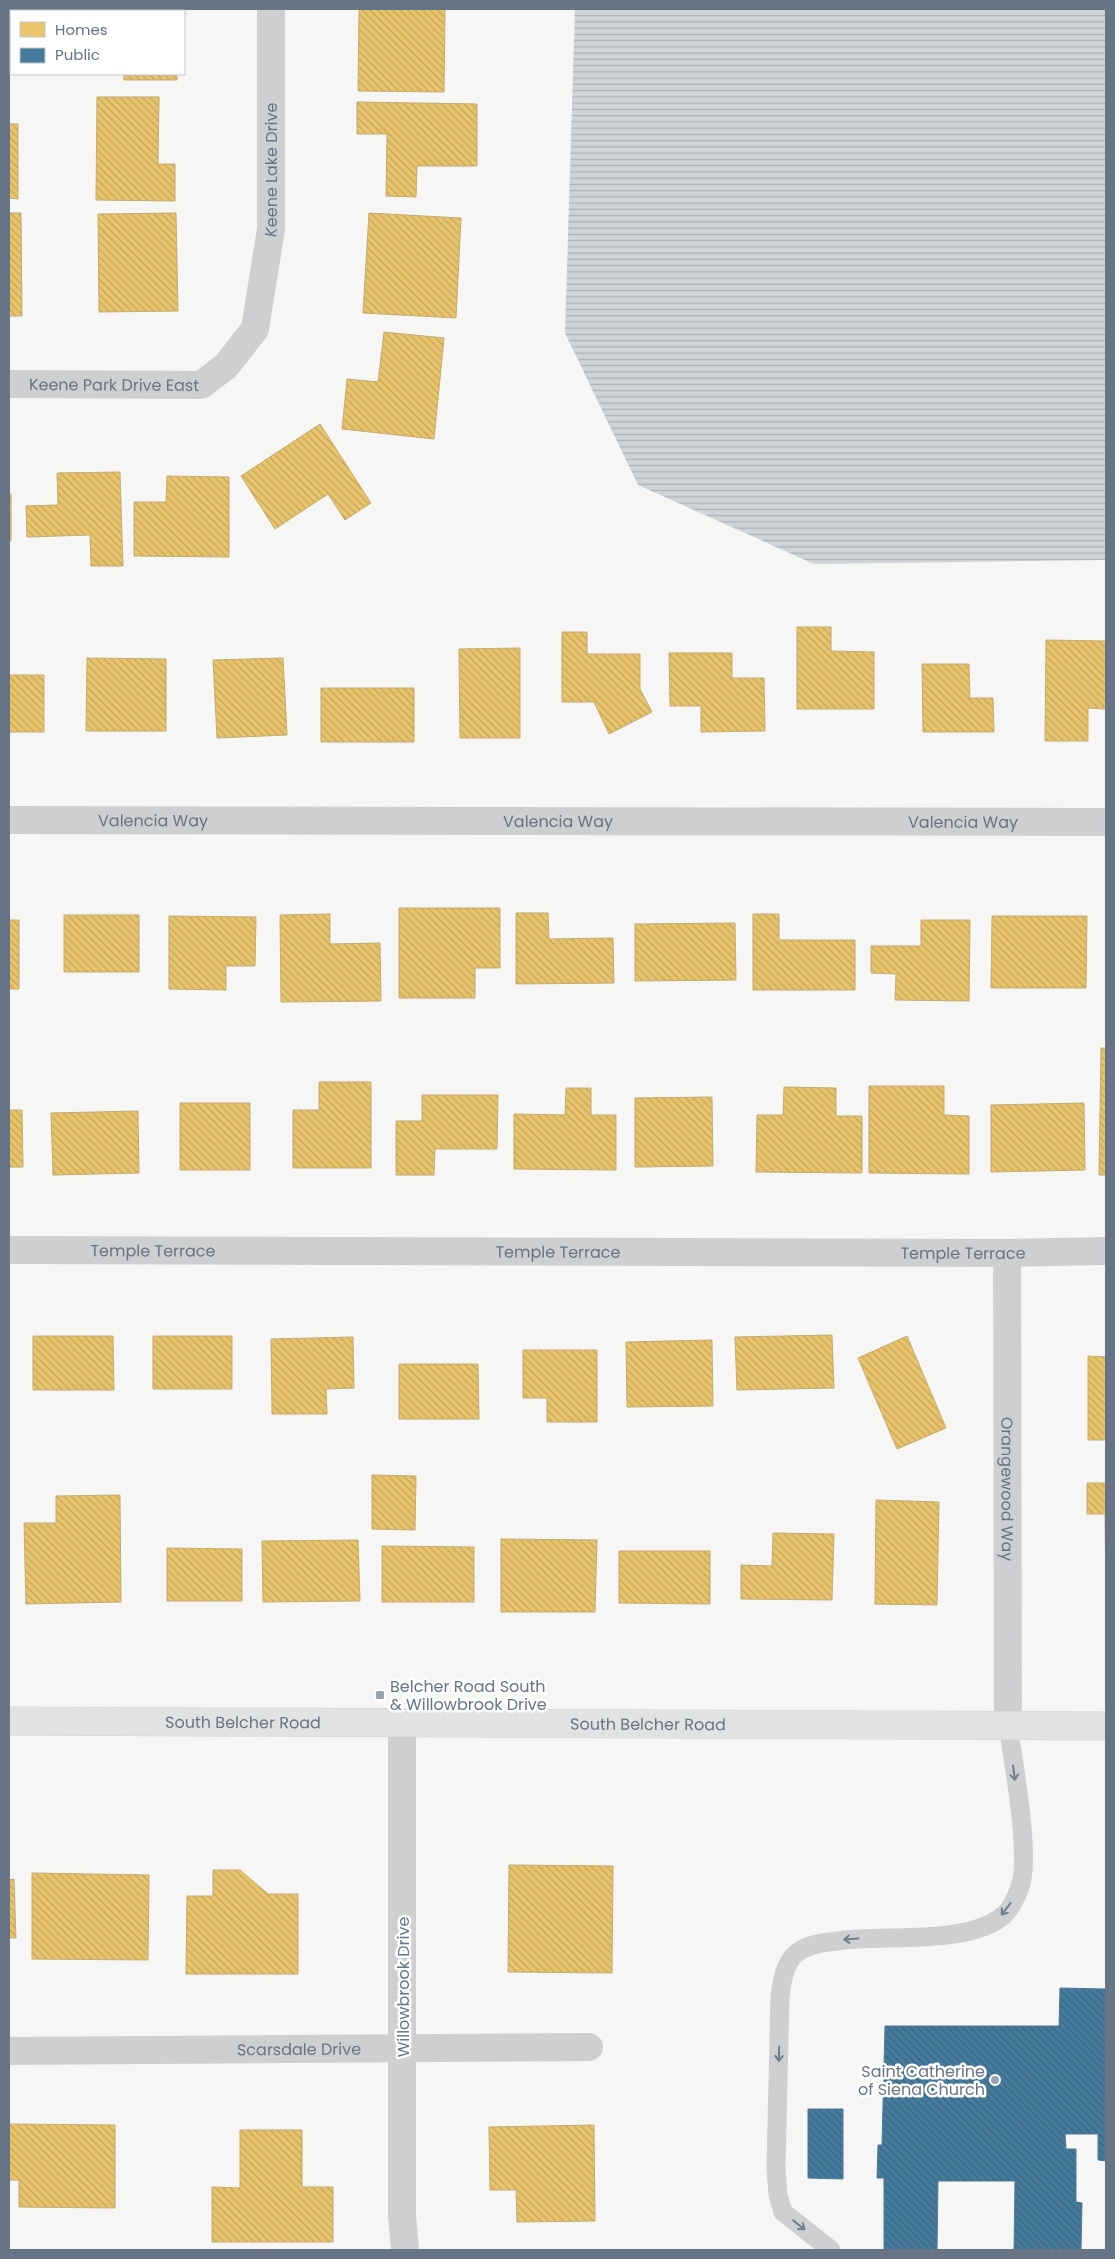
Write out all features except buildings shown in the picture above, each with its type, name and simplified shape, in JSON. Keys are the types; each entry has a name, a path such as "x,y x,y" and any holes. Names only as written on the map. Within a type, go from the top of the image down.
{"main road":[{"name":"South Belcher Road","path":"9,1721 1106,1726"}],"street":[{"name":"Keene Lake Drive","path":"255,329 270,228 271,9"},
{"name":"Keene Park Drive East","path":"9,384 200,385 226,366 255,329"},
{"name":"Valencia Way","path":"9,820 1106,822"},
{"name":"Temple Terrace","path":"9,1250 1106,1252"},
{"name":"Orangewood Way","path":"1007,1253 1008,1725"},
{"name":"Willowbrook Drive","path":"402,1724 402,2215 405,2250"},
{"name":"Scarsdale Drive","path":"9,2051 589,2048"}],"lane":[{"path":"831,2250 783,2212 778,2195 776,2167 780,1996 784,1972 797,1952 818,1943 950,1935 987,1925 1006,1913 1020,1887 1023,1865 1020,1814 1008,1725"}],"shaded area":[{"path":"575,9 1106,9 1106,560 814,564 638,485 565,333"}],"place":[{"name":"Belcher Road South & Willowbrook Drive","path":"380,1695"},
{"name":"Saint Catherine of Siena Church","path":"995,2080"}]}
